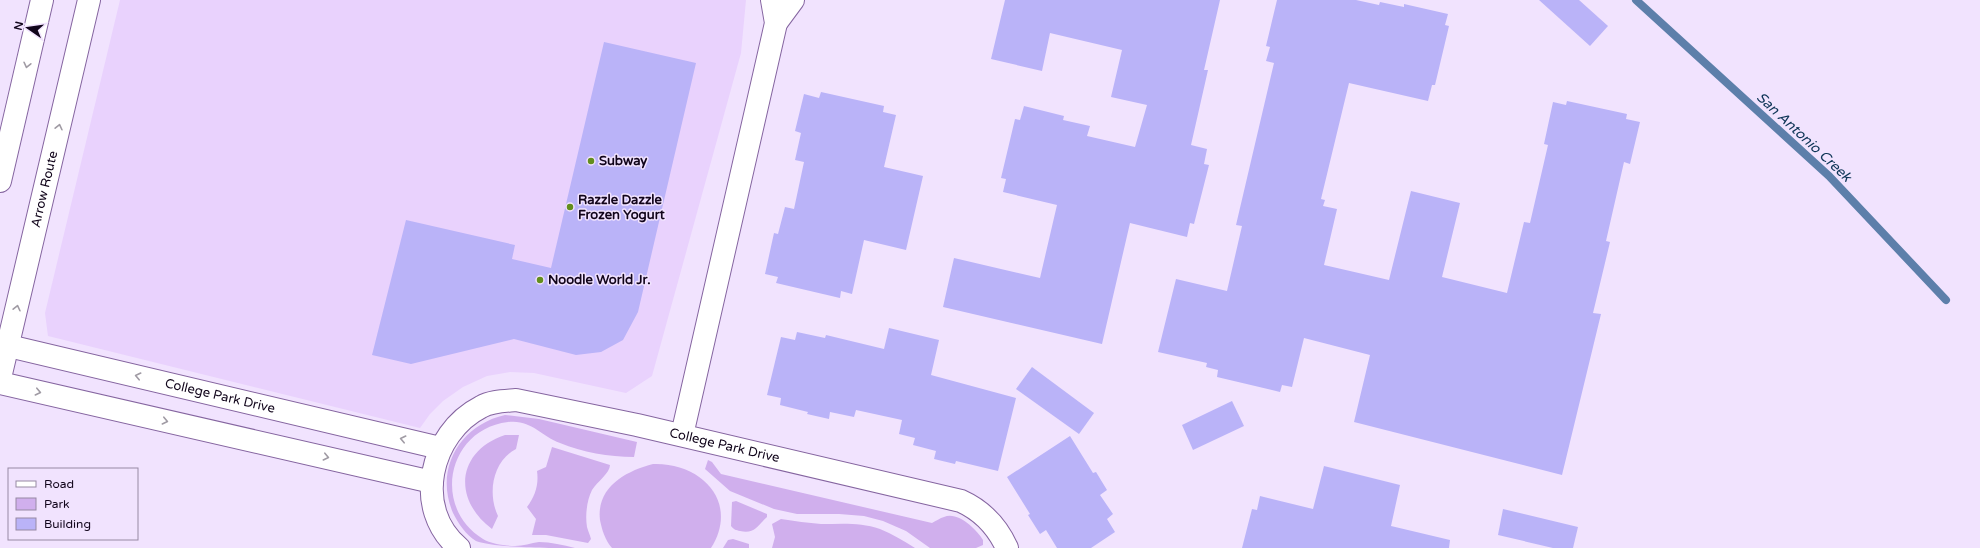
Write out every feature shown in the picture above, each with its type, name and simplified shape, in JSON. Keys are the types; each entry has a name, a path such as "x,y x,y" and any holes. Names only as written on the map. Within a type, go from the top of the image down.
{"street":[{"path":"0,181 42,0"},
{"name":"Arrow Route","path":"0,378 4,345 89,0"},
{"path":"682,436 776,23 772,0"},
{"path":"776,23 793,0"},
{"name":"College Park Drive","path":"4,345 440,448"},
{"path":"0,383 432,482"},
{"name":"College Park Drive","path":"459,548 438,523 431,503 434,465 440,448 450,430 466,416 482,406 502,401 516,400 682,436 961,501 974,507 987,517 998,530 1007,548"}],"shaded area":[{"path":"120,0 746,0 741,53 652,376 626,393 534,373 510,372 487,376 463,387 443,401 430,414 420,428 48,336 45,313"}],"green space":[{"path":"505,415 539,419 637,442 634,457 605,455 577,449 560,443 530,425 516,422 508,422 488,428 471,439 460,454 454,471 452,490 457,508 467,525 486,541 506,546 496,545 476,541 469,536 455,517 448,497 447,481 449,465 455,451 475,428 489,420"},
{"path":"505,435 519,435 516,449 508,454 502,461 494,478 493,498 498,516 492,529 479,517 470,504 466,490 466,477 469,464 477,452 489,442"},
{"path":"552,447 610,465 606,474 592,490 589,498 586,522 591,539 588,543 546,535 532,535 536,519 527,507 536,490 537,471 546,467"},
{"path":"708,460 712,462 721,474 932,523 944,517 955,517 966,522 976,531 983,540 983,545 976,548 930,548 906,531 883,521 864,516 839,514 797,514 774,509 730,491 705,469"},
{"path":"653,464 670,465 686,470 700,478 711,488 718,501 721,515 719,531 711,548 612,548 607,542 600,520 600,508 603,498 615,482 623,476"},
{"path":"736,501 767,514 767,517 752,530 745,532 735,530 731,526 732,502"},
{"path":"781,519 806,523 865,525 889,533 915,548 772,548 775,537 772,524"},
{"path":"733,539 749,544 749,548 723,548 728,540"},
{"path":"539,542 575,548 510,546"}],"building":[{"path":"1005,0 1220,0 1204,70 1208,70 1191,145 1207,149 1204,164 1209,165 1194,224 1190,223 1187,237 1130,223 1102,344 943,307 954,258 1040,278 1057,205 1003,192 1006,179 1001,178 1015,119 1020,120 1024,106 1064,116 1063,120 1090,126 1087,136 1135,147 1147,105 1111,97 1122,50 1050,33 1042,71 991,59"},
{"path":"1277,0 1356,0 1379,5 1380,2 1404,7 1404,4 1448,14 1445,25 1449,26 1435,85 1432,85 1428,101 1349,83 1321,199 1325,200 1323,206 1337,209 1324,265 1389,280 1411,191 1460,203 1442,277 1507,293 1524,222 1530,223 1548,145 1544,144 1553,102 1566,105 1567,101 1627,114 1626,119 1640,122 1630,164 1624,162 1606,241 1610,242 1593,313 1601,314 1562,475 1354,422 1370,355 1304,338 1292,387 1282,385 1280,392 1217,377 1218,370 1206,367 1207,363 1158,352 1176,279 1227,291 1242,226 1236,225 1274,63 1266,61 1270,47 1266,46"},
{"path":"1539,0 1579,0 1608,26 1590,46"},
{"path":"604,42 696,63 638,312 623,340 601,352 576,355 514,339 411,364 372,355 406,220 515,245 512,259 551,268"},
{"path":"821,92 884,106 883,112 896,115 884,167 923,176 906,250 864,240 852,294 841,291 840,298 776,283 778,277 765,274 774,233 778,234 785,207 794,209 804,162 795,160 801,133 795,131 804,94 819,98"},
{"path":"889,328 939,340 931,375 1016,398 998,471 956,461 955,464 934,459 936,451 913,445 915,438 899,434 902,420 856,410 854,417 830,412 829,419 807,414 808,412 780,405 781,398 767,395 781,337 795,340 797,332 825,338 826,335 884,349"},
{"path":"1032,367 1094,413 1079,434 1016,389"},
{"path":"1232,401 1244,426 1193,450 1182,425"},
{"path":"1070,436 1093,473 1096,472 1107,490 1100,495 1113,514 1107,519 1115,532 1091,548 1057,548 1046,530 1040,534 1028,515 1030,514 1007,477"},
{"path":"1324,466 1400,485 1391,526 1450,540 1449,548 1242,548 1252,509 1257,510 1260,496 1313,509"},
{"path":"1503,509 1578,527 1573,548 1553,548 1498,535"}],"waterway":[{"name":"San Antonio Creek","path":"1636,0 1829,176 1946,300"}],"place":[{"name":"Subway","path":"591,161"},
{"name":"Razzle Dazzle Frozen Yogurt","path":"570,207"},
{"name":"Noodle World Jr.","path":"540,280"}]}
